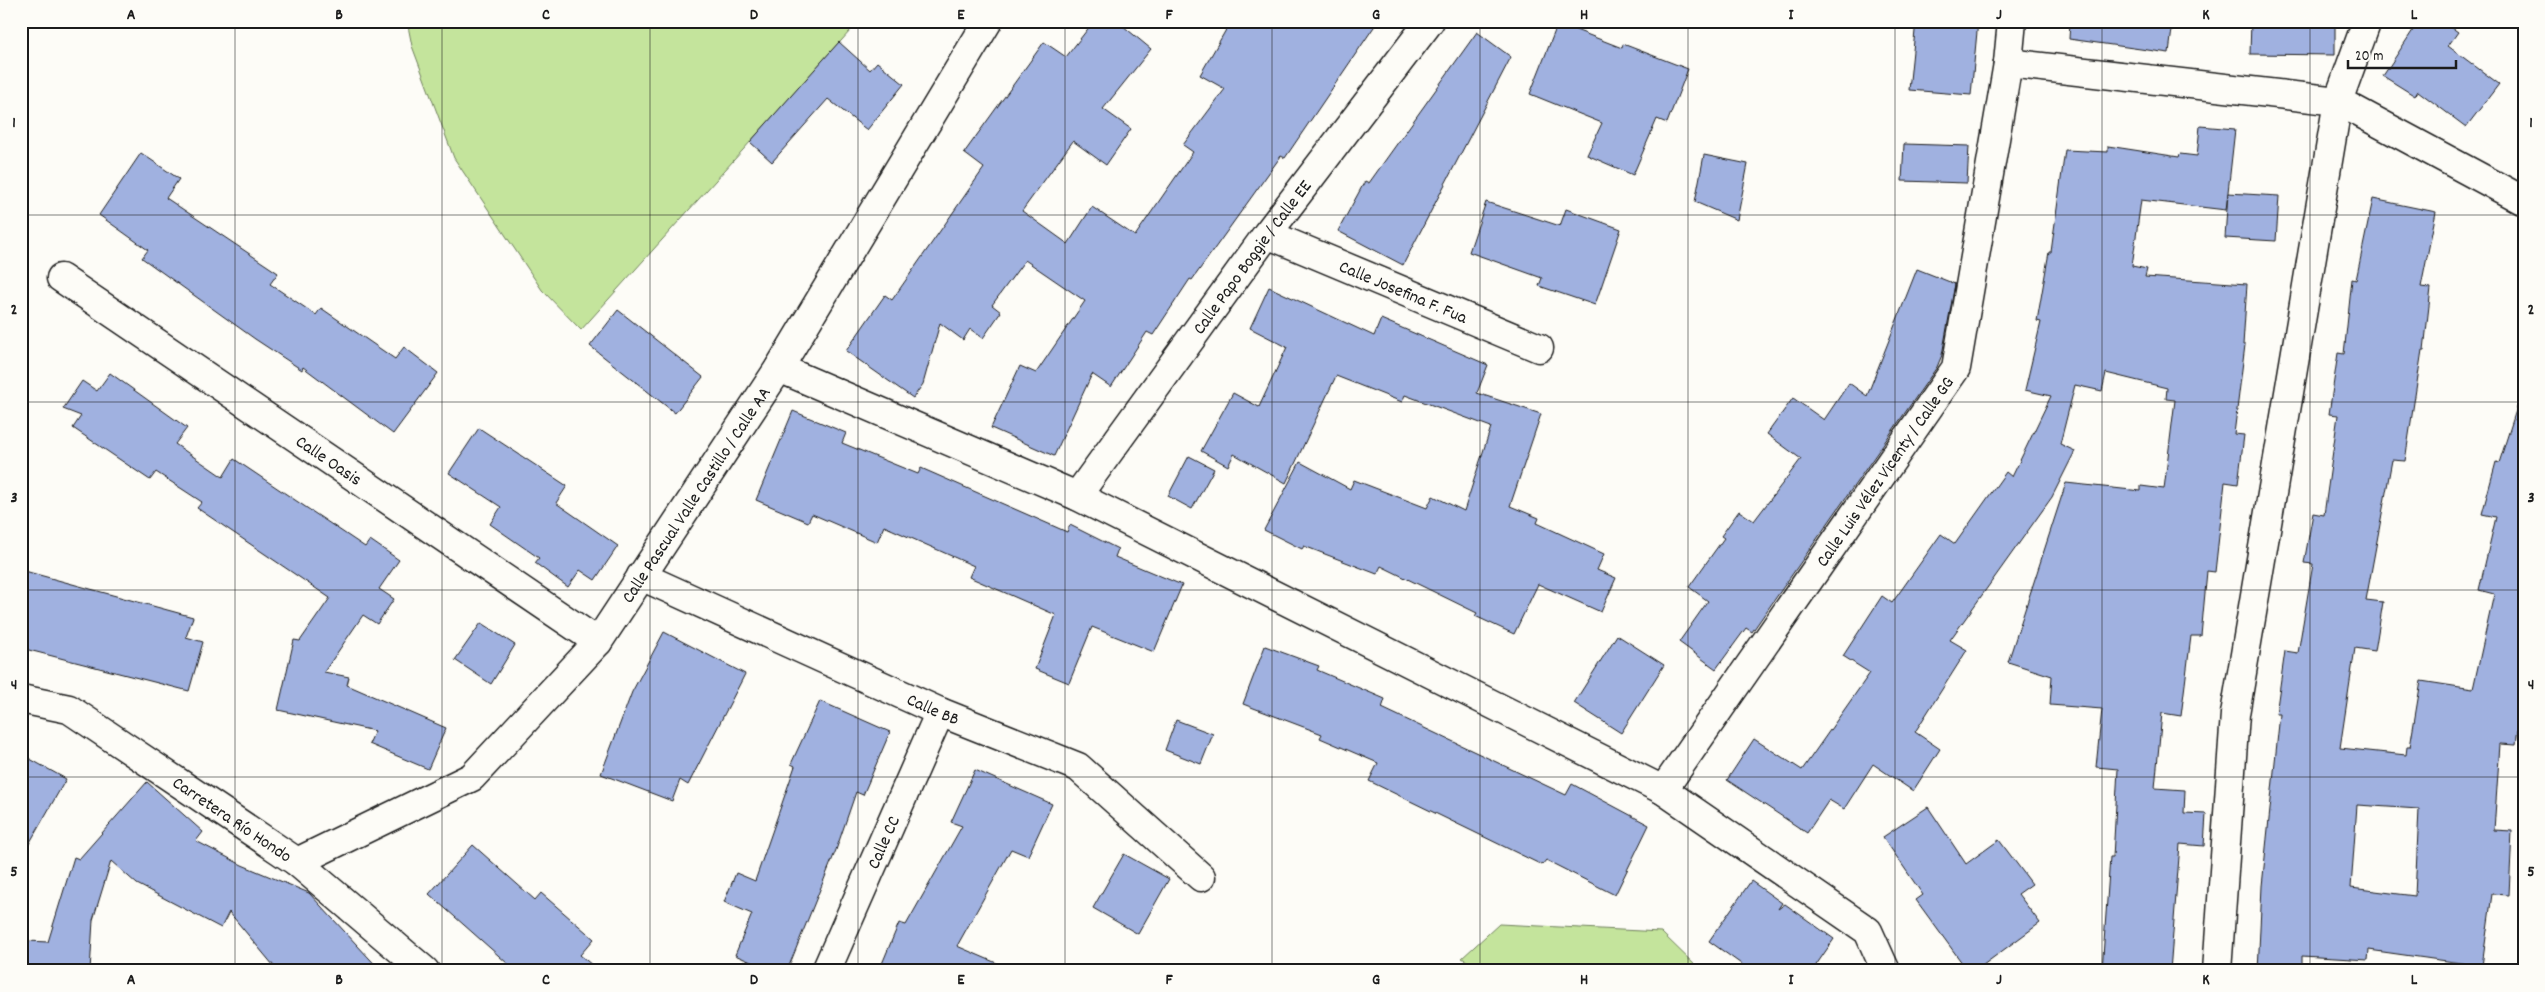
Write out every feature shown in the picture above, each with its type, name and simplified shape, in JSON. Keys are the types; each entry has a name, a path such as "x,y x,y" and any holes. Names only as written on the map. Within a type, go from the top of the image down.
{"street":[{"name":"Calle Pascual Valle Castillo / Calle AA","path":"298,862 472,777 598,642 779,368 988,21"},
{"name":"Calle Papo Boggie / Calle EE","path":"1077,496 1267,234 1430,21"},
{"name":"Calle Luis Vélez Vicenty / Calle GG","path":"1663,790 1956,368 2008,63 2012,21"},
{"path":"2217,971 2235,714 2338,101 2367,21"},
{"path":"2008,63 2338,101 2524,201"},
{"name":"Calle Josefina F. Fua","path":"1267,234 1539,348"},
{"name":"Calle Oasis","path":"60,278 598,642"},
{"path":"779,368 1077,496 1663,790 1868,930 1886,971"},
{"name":"Calle BB","path":"641,576 940,712 1078,767 1201,877"},
{"name":"Carretera Río Hondo","path":"21,699 69,709 298,862 425,971"},
{"name":"Calle CC","path":"826,971 940,712"}],"green space":[{"path":"407,21 859,21 581,330 542,290 454,158 412,46"},
{"path":"1499,924 1661,932 1701,971 1484,971 1462,958"}],"building":[{"path":"1094,21 1117,21 1151,49 1103,109 1131,129 1106,165 1073,141 1022,211 1068,244 1092,207 1135,236 1193,152 1183,145 1225,89 1200,75 1231,21 1378,21 1285,158 1281,156 1192,280 1190,279 1153,335 1147,332 1111,387 1092,374 1054,456 991,428 1020,366 1036,373 1085,301 1025,260 992,305 1001,312 983,338 970,329 963,340 940,323 923,384 913,398 846,351 885,295 892,300 984,168 964,153 1044,42 1066,57"},
{"path":"1916,21 1978,21 1971,95 1909,90"},
{"path":"2070,21 2173,21 2169,53 2069,39"},
{"path":"2251,21 2335,21 2335,55 2250,54"},
{"path":"2419,21 2442,21 2458,32 2448,46 2499,84 2466,127 2418,91 2415,96 2383,76"},
{"path":"1558,23 1622,48 1623,44 1688,69 1667,123 1657,119 1633,175 1587,155 1602,123 1530,94"},
{"path":"1477,32 1511,57 1403,265 1338,231 1365,181 1369,183"},
{"path":"839,42 870,70 877,62 904,84 867,130 828,99 772,162 750,142"},
{"path":"2200,126 2235,129 2226,210 2141,200 2132,266 2147,269 2145,277 2247,284 2243,345 2245,345 2234,434 2244,435 2238,484 2225,482 2215,572 2207,571 2201,636 2191,636 2181,716 2162,713 2155,788 2185,790 2184,813 2206,814 2204,846 2180,844 2170,971 2102,971 2110,857 2113,857 2118,769 2096,767 2102,709 2050,705 2052,676 2008,662 2066,483 2141,491 2141,486 2164,489 2175,400 2166,399 2167,388 2106,373 2102,391 2075,385 2060,444 2075,451 2052,497 1950,640 1967,650 1915,732 1940,749 1913,791 1873,764 1844,809 1829,800 1807,833 1727,780 1754,739 1802,770 1870,673 1843,656 1882,596 1892,603 1941,534 1955,544 2006,472 2012,477 2051,396 2025,390 2041,322 2037,321 2049,252 2051,252 2065,150 2108,152 2108,146 2179,157 2180,154 2197,156"},
{"path":"1904,144 1969,146 1967,183 1902,181"},
{"path":"141,153 179,179 166,198 278,273 270,284 316,315 321,308 395,359 404,347 438,373 393,434 303,367 302,370 255,339 142,258 148,250 99,215"},
{"path":"1704,155 1748,164 1737,220 1695,202"},
{"path":"2228,193 2279,196 2276,241 2225,238"},
{"path":"2373,199 2436,212 2421,287 2431,288 2424,350 2422,350 2405,461 2392,460 2366,600 2383,602 2375,651 2355,648 2340,748 2406,755 2407,747 2410,747 2421,681 2473,689 2494,594 2479,590 2496,517 2482,514 2496,462 2499,463 2518,404 2524,405 2524,681 2516,745 2500,744 2494,830 2512,831 2509,895 2492,894 2482,966 2369,950 2368,960 2302,956 2302,971 2258,971 2262,886 2280,714 2276,714 2285,651 2298,653 2313,564 2304,563 2313,513 2324,515 2338,415 2329,414 2338,353 2344,354 2352,279 2356,280","holes":["2357,805 2419,809 2415,896 2351,888"]},
{"path":"1486,202 1560,226 1566,209 1621,229 1595,305 1539,286 1542,278 1469,252"},
{"path":"1917,269 1955,284 1942,355 1937,367 1752,632 1746,628 1716,669 1679,642 1708,601 1689,587 1724,538 1721,536 1739,511 1754,521 1801,459 1767,434 1793,398 1824,420 1849,383 1867,396"},
{"path":"1269,287 1374,336 1381,319 1488,365 1477,393 1541,414 1510,506 1539,518 1537,523 1604,554 1597,570 1616,578 1601,612 1538,584 1514,634 1475,616 1477,613 1381,566 1377,574 1304,546 1302,549 1264,530 1300,462 1350,489 1354,480 1427,508 1433,496 1464,511 1491,427 1405,395 1402,402 1336,376 1286,483 1234,454 1228,466 1201,451 1233,393 1259,407 1287,347 1250,328"},
{"path":"618,310 703,377 675,413 590,346"},
{"path":"110,373 187,428 175,444 223,477 234,459 365,547 370,540 399,560 379,589 394,599 377,624 363,615 324,672 349,677 347,685 446,728 428,769 369,744 375,731 278,710 294,640 300,641 330,598 197,508 202,502 156,472 150,480 73,428 81,416 63,409 82,381 97,391"},
{"path":"793,411 846,433 842,443 918,474 921,468 1067,532 1070,525 1118,549 1115,557 1182,585 1154,652 1092,627 1069,683 1035,669 1056,615 969,577 974,566 884,526 877,542 812,514 808,522 756,500"},
{"path":"479,428 567,486 556,503 618,546 595,580 580,570 568,587 535,563 539,558 490,524 501,507 449,473"},
{"path":"1189,456 1214,469 1192,509 1168,496"},
{"path":"21,570 193,617 186,637 203,642 189,691 21,648"},
{"path":"481,623 515,645 491,684 455,660"},
{"path":"664,632 745,674 688,785 680,780 672,801 601,774 632,692"},
{"path":"1617,635 1664,665 1621,733 1574,703"},
{"path":"1265,646 1319,666 1317,670 1385,699 1382,708 1566,795 1572,784 1649,825 1615,895 1546,860 1542,865 1369,781 1378,763 1320,738 1322,734 1243,704"},
{"path":"820,701 890,732 863,795 856,792 836,850 787,971 772,971 735,955 752,914 724,902 736,873 755,881 795,766 791,764"},
{"path":"1176,720 1213,734 1201,764 1165,750"},
{"path":"21,754 66,779 21,858"},
{"path":"975,770 1052,804 1028,856 1011,849 957,946 1015,971 879,971 899,923 906,925 962,826 951,822"},
{"path":"147,782 203,832 196,841 242,865 309,893 381,971 278,971 229,912 221,928 137,884 111,861 93,920 90,971 26,971 27,941 48,942 74,857 79,859"},
{"path":"1928,807 1966,864 1999,840 2032,884 2018,894 2040,923 1975,971 1968,971 1916,900 1923,895 1883,837"},
{"path":"473,845 535,900 541,893 594,939 580,955 599,971 516,971 429,894"},
{"path":"1124,854 1169,879 1138,934 1093,908"},
{"path":"1751,881 1782,903 1778,909 1785,904 1834,939 1812,971 1751,971 1709,941"}]}
